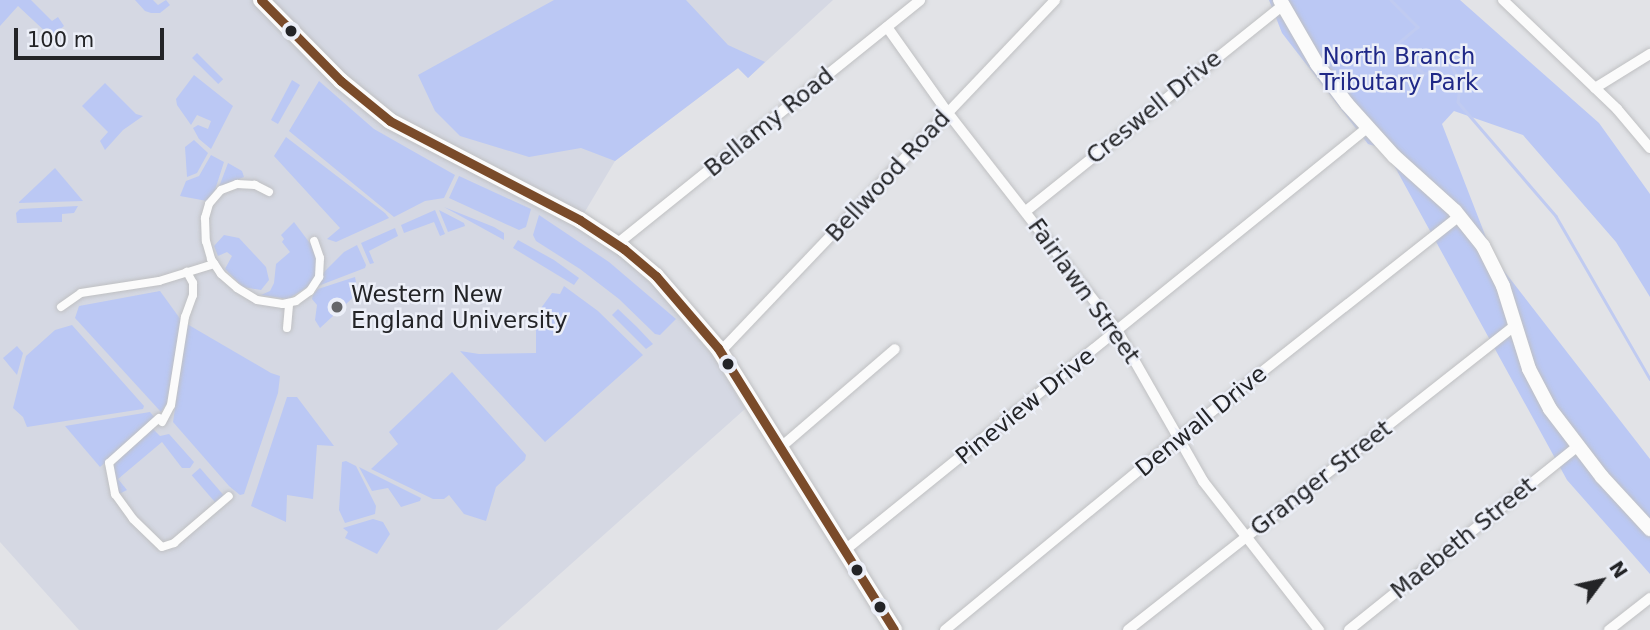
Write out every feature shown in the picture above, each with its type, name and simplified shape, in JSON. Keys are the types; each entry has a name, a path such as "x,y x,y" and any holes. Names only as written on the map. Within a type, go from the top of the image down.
{"main road":[{"path":"261,0 341,81 390,121 446,152 542,198 617,244 663,284 720,352 894,630"}],"street":[{"name":"Bellamy Road","path":"617,244 920,0"},
{"name":"Bellwood Road","path":"720,352 1055,0"},
{"path":"1503,0 1595,88 1650,148"},
{"path":"1281,2 1317,64 1367,128 1459,216 1489,255 1503,286 1535,383 1577,447 1650,529"},
{"name":"Creswell Drive","path":"1026,211 1281,2"},
{"name":"Fairlawn Street","path":"887,27 948,113 1117,330 1143,372 1177,439 1210,492 1319,630"},
{"path":"1595,88 1650,54"},
{"name":"Pineview Drive","path":"845,550 1367,128"},
{"path":"269,192 243,183 226,187 214,196 205,218 207,248 214,264 229,282 250,297 289,303 310,291 319,277 320,258 314,241"},
{"name":"Denwall Drive","path":"945,630 1177,439 1459,216"},
{"path":"61,307 82,293 159,281 214,264"},
{"path":"187,272 194,283 193,295 185,317 171,405 160,420 109,463 115,494 133,519 162,547 174,544 229,496"},
{"path":"287,328 289,303"},
{"name":"Granger Street","path":"1128,630 1515,326"},
{"path":"781,447 895,349"},
{"name":"Maebeth Street","path":"1349,630 1577,447"},
{"path":"1609,630 1650,598"}],"shaded area":[{"name":"Western New England University","path":"0,0 833,0 748,78 738,68 615,161 577,225 616,252 658,290 715,359 745,409 497,630 79,630 0,542"}],"green space":[{"path":"0,0 31,0 52,21 58,17 64,26 53,36 49,35 18,6 0,26"},
{"path":"135,0 153,0 158,5 166,0 170,5 160,13 151,13 145,11"},
{"path":"554,0 686,0 728,45 765,62 748,78 738,68 615,161 581,148 529,157 460,136 435,111 418,75"},
{"name":"North Branch Tributary Park","path":"1269,0 1460,0 1599,123 1650,194 1650,297 1616,242 1523,135 1454,111 1442,124 1494,258 1650,459 1650,574 1567,480 1385,149 1368,144 1282,33"},
{"path":"197,53 223,79 218,84 192,58"},
{"path":"194,75 233,106 211,149 199,139 193,128 198,125 208,129 211,121 197,115 191,125 177,105 176,99"},
{"path":"292,80 300,85 278,124 271,120"},
{"path":"319,81 374,129 455,175 444,198 425,201 394,217 289,131"},
{"path":"105,83 136,114 143,116 123,130 105,150 100,141 108,132 82,106"},
{"path":"286,137 389,218 336,242 327,239 340,228 274,156"},
{"path":"194,140 208,153 197,173 187,177 185,147"},
{"path":"211,155 224,162 215,190 207,201 180,196 186,181 199,176"},
{"path":"228,163 242,171 244,177 219,187"},
{"path":"55,168 83,201 19,203 19,202"},
{"path":"459,176 531,209 526,227 519,230 449,198"},
{"path":"78,206 74,213 62,214 62,222 17,223 16,213 20,209"},
{"path":"444,207 494,227 504,233 504,240"},
{"path":"435,210 445,234 440,236 434,222 404,233 401,225"},
{"path":"439,210 464,223 465,226 448,232"},
{"path":"539,215 609,262 676,319 660,335 655,334 619,299 580,269 536,241 533,235"},
{"path":"294,222 315,250 317,272 312,284 288,299 261,295 270,291 274,283 276,264 290,252 282,242 284,239 281,235"},
{"path":"395,228 398,236 369,251 374,263 370,264 361,243"},
{"path":"224,235 239,238 266,267 269,280 261,290 243,287 225,269 232,256 227,252 218,256 214,246"},
{"path":"518,240 579,278 574,285 513,248"},
{"path":"357,245 365,268 318,286 324,272 344,252"},
{"path":"355,277 358,293 320,328 315,320 317,305 312,299 313,295 318,289"},
{"path":"564,286 598,311 643,355 545,442 460,351 479,354 536,353 536,315 552,293 560,294"},
{"path":"160,291 181,320 167,403 161,412 75,318 79,306"},
{"path":"618,309 653,344 646,349 612,315"},
{"path":"187,324 280,376 278,393 244,494 240,495 229,486 173,422"},
{"path":"72,325 144,406 143,409 27,427 23,417 13,408 26,356 55,330"},
{"path":"17,346 23,353 17,375 3,358"},
{"path":"452,372 526,455 525,460 496,487 486,521 464,514 449,495 444,499 433,499 371,469 398,444 389,432"},
{"path":"287,397 297,397 334,446 317,445 313,499 287,495 286,522 251,506"},
{"path":"150,412 155,418 100,467 65,426"},
{"path":"152,428 160,436 169,434 194,462 190,468 182,468 162,442 118,479 127,490 119,494 112,469 114,462"},
{"path":"342,462 356,466 376,506 375,514 345,523 339,510"},
{"path":"359,467 421,498 420,501 401,507 388,488 372,491"},
{"path":"200,468 226,498 218,505 192,475"},
{"path":"373,519 383,522 390,534 377,554 345,538 348,532 343,528"}],"waterway":[{"path":"1391,0 1418,27 1392,49 1425,74 1450,61 1460,84 1458,102 1556,216 1650,379"}],"transit line":[{"path":"261,0 341,81 390,121 580,220 624,249 656,276 718,348 894,630"}],"place":[{"name":"Western New England University","path":"337,307"}]}
